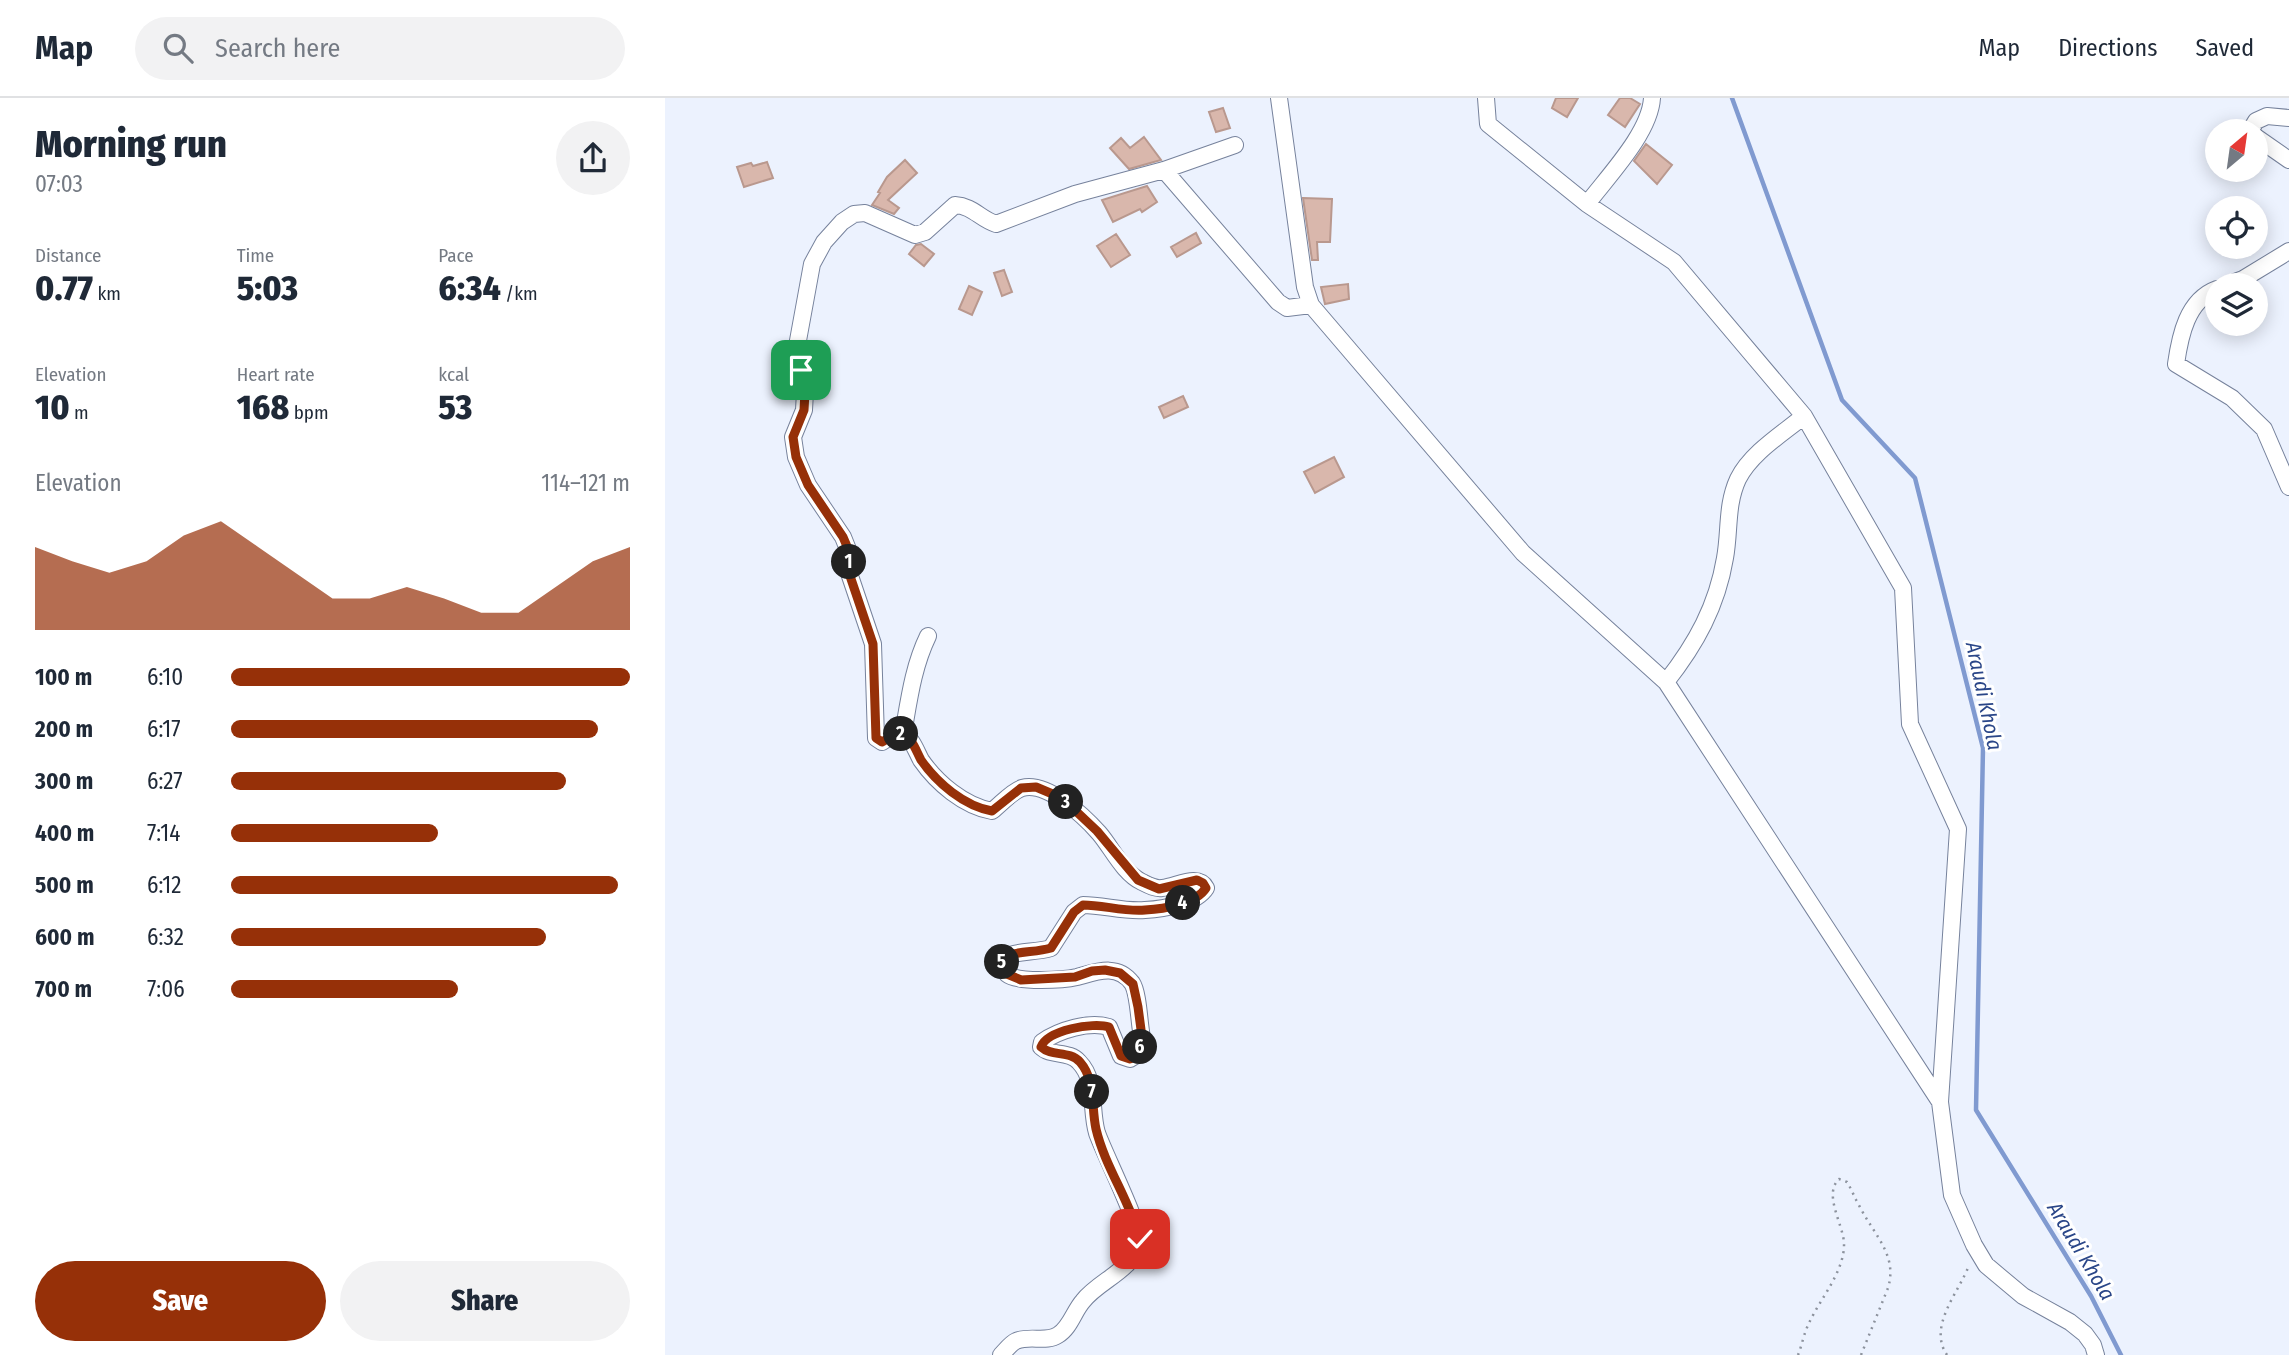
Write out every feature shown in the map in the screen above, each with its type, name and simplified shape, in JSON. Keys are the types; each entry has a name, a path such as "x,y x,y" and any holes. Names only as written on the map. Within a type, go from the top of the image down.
{"street":[{"path":"1279,98 1305,287 1311,305 1523,553 1666,681 1940,1101"},
{"path":"1486,98 1488,124 1587,204 1674,262 1804,416 1903,588 1910,724 1958,829 1940,1101 1952,1195 1986,1265 2023,1296 2070,1322 2085,1334 2096,1355"},
{"path":"1587,204 1638,136 1652,105 1652,98"},
{"path":"2260,119 2267,116 2289,117"},
{"path":"1001,1355 1016,1341 1047,1339 1058,1335 1089,1293 1135,1256 1140,1239 1136,1222 1096,1130 1086,1070 1070,1055 1045,1051 1041,1047 1042,1042 1088,1025 1101,1025 1109,1027 1121,1056 1130,1059 1136,1056 1142,1037 1133,984 1120,973 1105,970 1075,977 1021,980 1007,974 1001,965 1004,957 1015,952 1038,952 1051,948 1074,912 1083,905 1143,911 1186,902 1203,894 1206,888 1197,880 1159,889 1138,880 1097,831 1062,798 1036,787 1021,788 992,811 977,808 933,775 912,742 903,734 895,733 882,742 876,738 873,644 849,573 849,551 843,537 808,485 796,457 793,437 804,410 805,392 797,346 812,264 824,242 842,222 854,214 865,213 915,235 925,232 955,205 966,206 985,221 996,224 1075,194 1164,170 1235,145"},
{"path":"2268,145 2289,160"},
{"path":"1164,170 1278,302 1287,308 1295,309 1311,305"},
{"path":"2253,273 2289,251"},
{"path":"2205,297 2195,304 2185,323 2176,364 2232,398 2264,429 2289,487"},
{"path":"1666,681 1705,625 1717,595 1726,556 1729,505 1739,477 1755,457 1804,416"},
{"path":"903,734 916,666 928,636"}],"path":[{"path":"1798,1355 1808,1325 1840,1261 1844,1245 1834,1205 1833,1188 1839,1179 1847,1182 1888,1252 1891,1264 1888,1288 1861,1355"},
{"path":"1947,1355 1942,1344 1943,1327 1949,1303 1969,1264"}],"building":[{"path":"1556,98 1578,98 1567,117 1552,108"},
{"path":"1620,98 1630,98 1640,104 1625,127 1608,115"},
{"path":"1223,108 1230,128 1216,132 1209,112"},
{"path":"1144,137 1161,160 1129,169 1110,148 1121,138 1130,148"},
{"path":"1646,144 1672,165 1657,184 1634,161"},
{"path":"905,160 917,173 888,200 899,208 894,214 872,205 887,177"},
{"path":"767,162 773,178 744,187 737,167"},
{"path":"1147,186 1157,202 1142,212 1140,209 1113,222 1102,200"},
{"path":"1303,198 1332,199 1330,242 1317,242 1318,260 1312,260"},
{"path":"1196,233 1201,243 1177,257 1171,247"},
{"path":"1116,234 1130,255 1111,267 1097,246"},
{"path":"921,244 934,254 924,266 909,254 916,245"},
{"path":"1004,270 1012,292 1002,296 994,273"},
{"path":"1348,284 1349,299 1325,304 1321,287"},
{"path":"969,286 982,292 972,315 959,309"},
{"path":"1183,396 1188,407 1164,418 1159,407"},
{"path":"1334,457 1344,477 1315,493 1304,472"}],"waterway":[{"name":"Araudi Khola","path":"1732,98 1842,400 1915,478 1983,748 1976,1110 2091,1296 2121,1355"}],"route":[{"path":"801,370 805,392 804,410 793,437 796,457 808,485 843,537 849,551 849,573 873,644 876,738 882,742 895,733 903,734 912,742 933,775 977,808 992,811 1021,788 1036,787 1062,798 1097,831 1124,867 1138,880 1159,889 1197,880 1206,888 1203,894 1186,902 1143,911 1083,905 1074,912 1051,948 1038,952 1015,952 1004,957 1001,965 1007,974 1021,980 1075,977 1105,970 1120,973 1133,984 1142,1037 1136,1056 1130,1059 1121,1056 1109,1027 1101,1025 1088,1025 1058,1034 1042,1042 1041,1047 1045,1051 1070,1055 1086,1070 1096,1130 1136,1222 1140,1239"}]}
